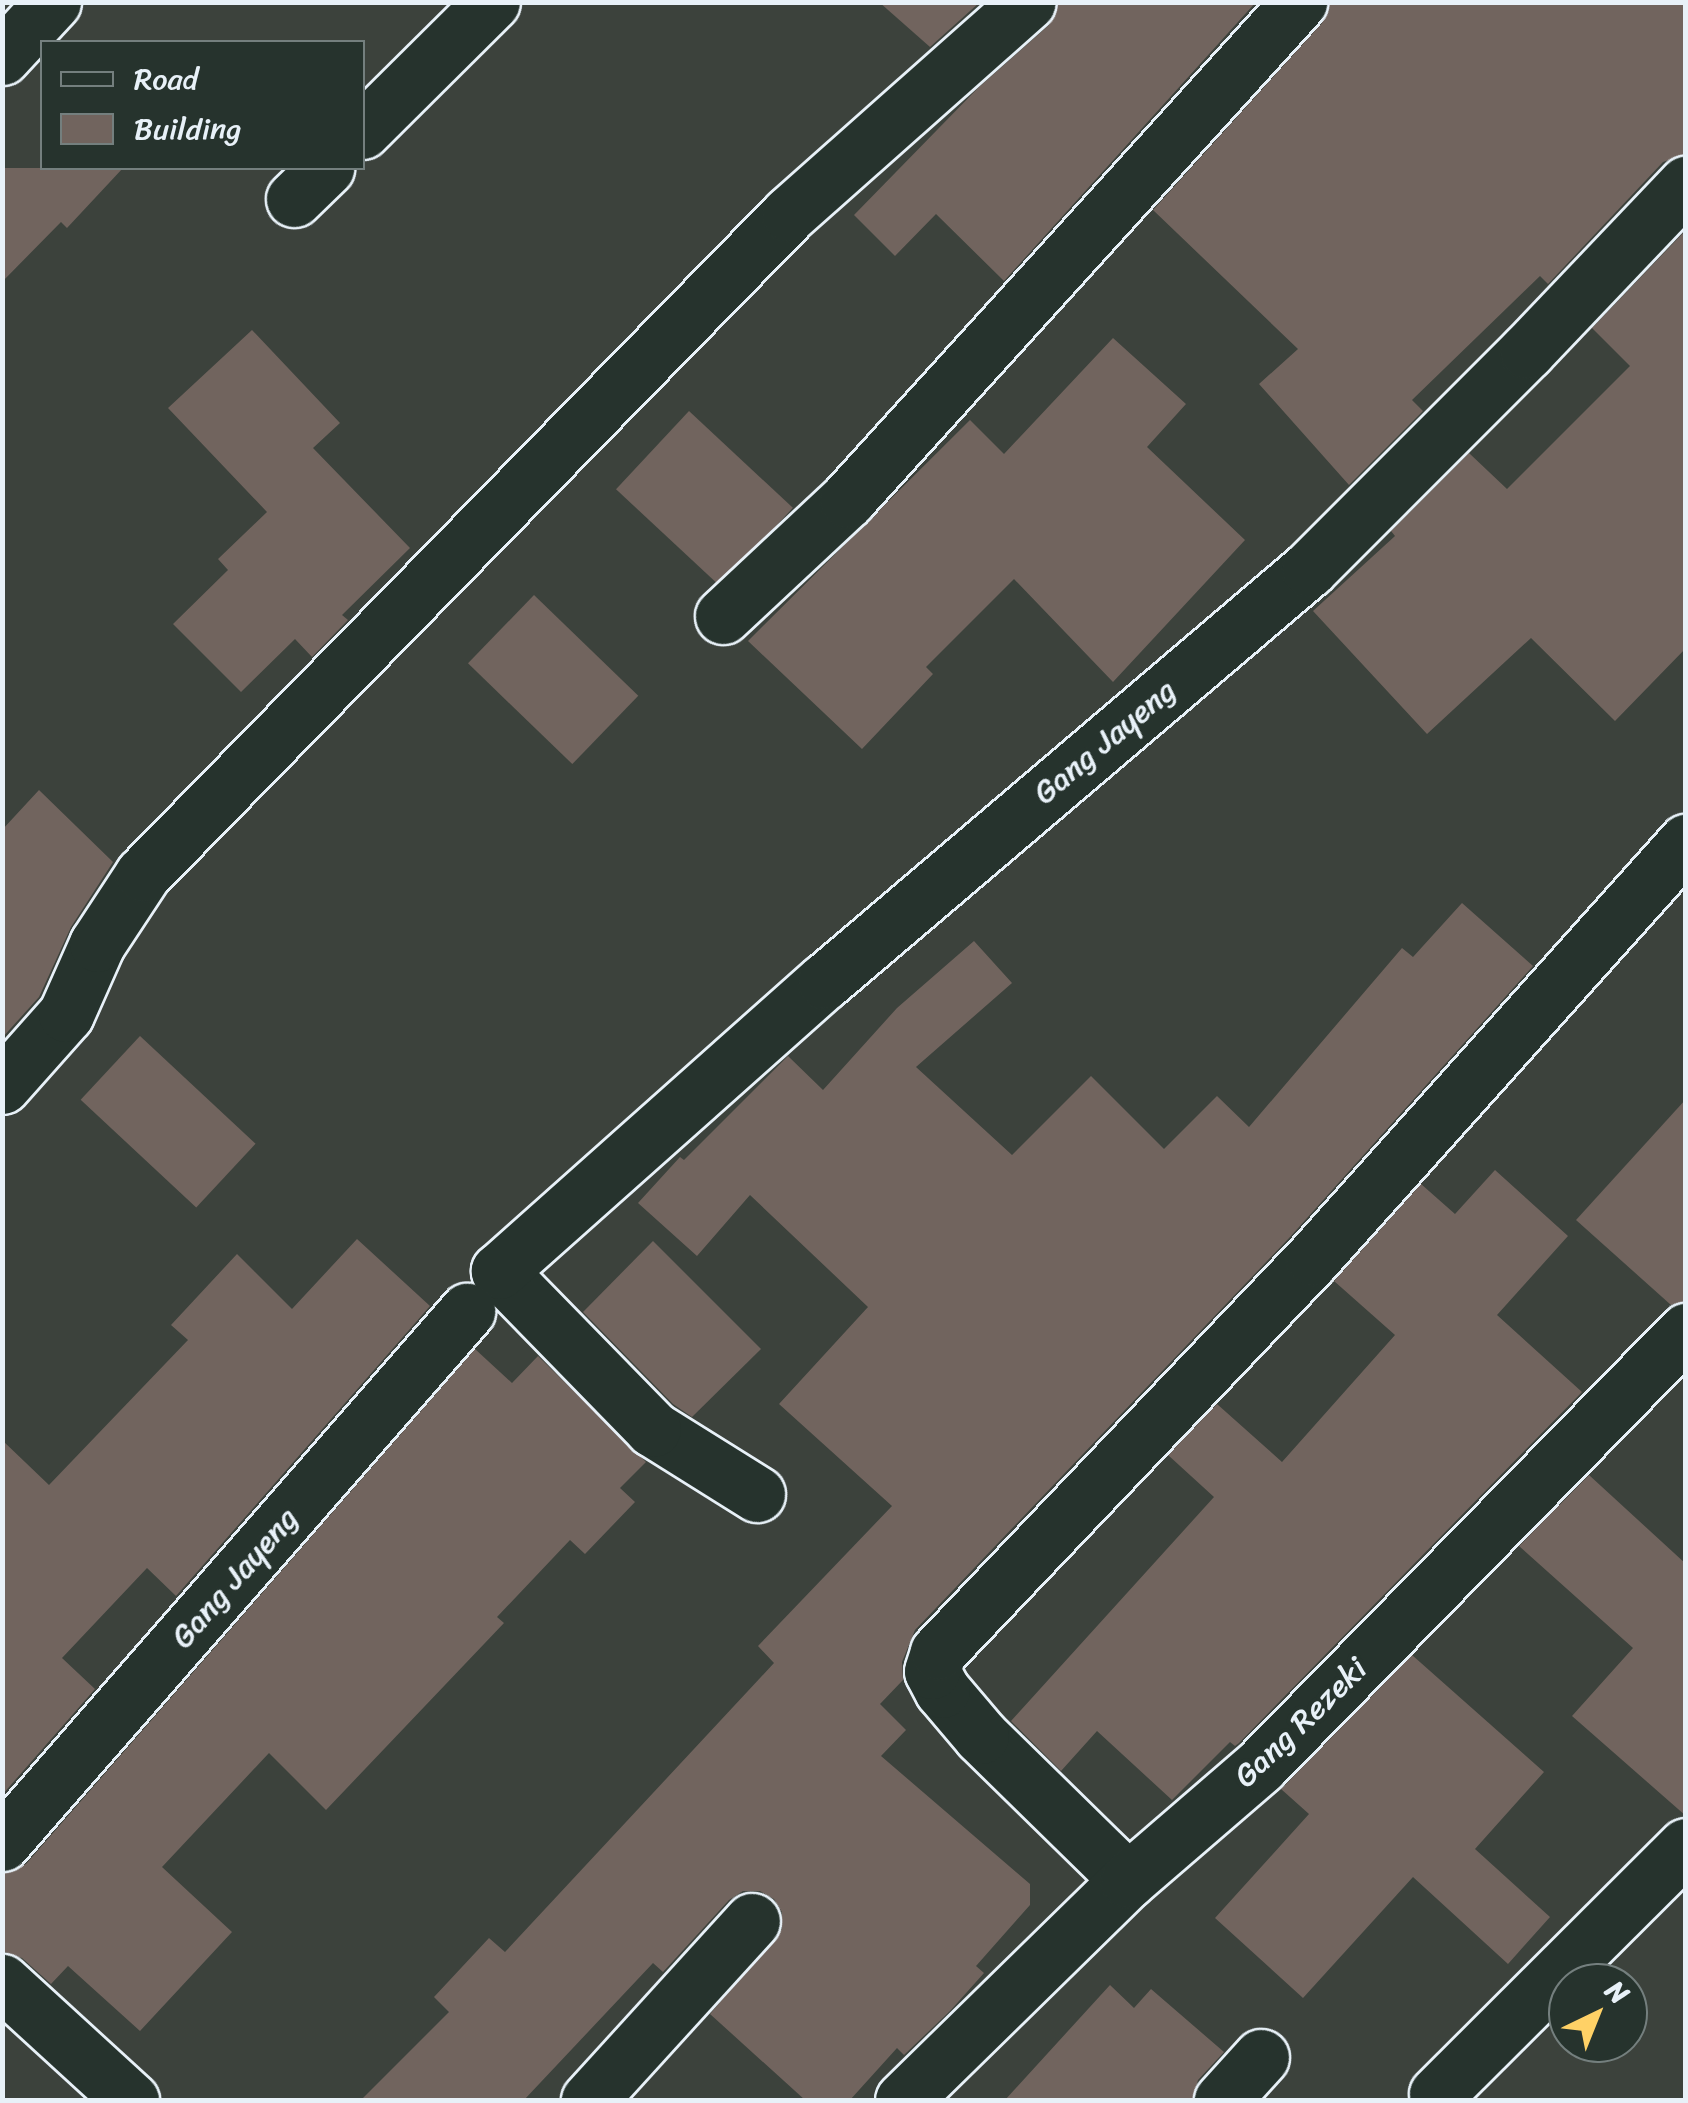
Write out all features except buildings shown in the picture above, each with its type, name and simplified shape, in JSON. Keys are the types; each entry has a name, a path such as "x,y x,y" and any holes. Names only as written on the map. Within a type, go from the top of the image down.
{"street":[{"path":"2,57 52,2"},
{"path":"365,128 492,2"},
{"path":"2,1086 66,1014 96,944 143,874 789,214 1028,2"},
{"path":"722,616 848,500 1299,2"},
{"name":"Gang Jayeng","path":"2,1843 483,1291 825,981 1309,569 1527,352 1686,184"},
{"path":"1128,1880 981,1736 942,1690 932,1671 938,1652 1313,1258 1686,842"},
{"path":"483,1291 653,1429 757,1494"},
{"name":"Gang Rezeki","path":"903,2100 1128,1880 1260,1766 1686,1331"},
{"path":"1437,2094 1686,1846"},
{"path":"589,2100 752,1921"},
{"path":"2,1982 131,2100"},
{"path":"1222,2100 1261,2058"}]}
